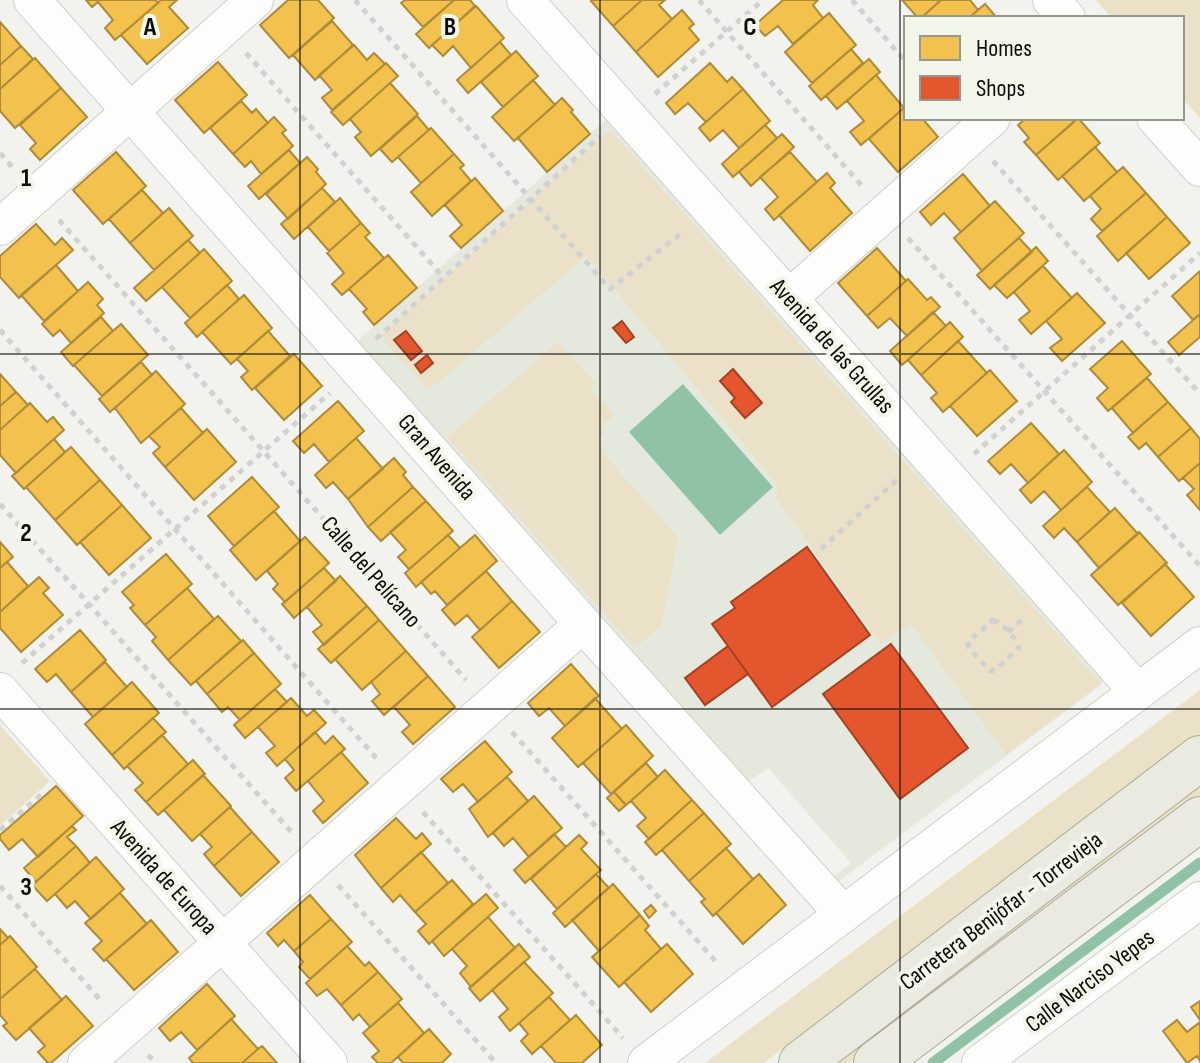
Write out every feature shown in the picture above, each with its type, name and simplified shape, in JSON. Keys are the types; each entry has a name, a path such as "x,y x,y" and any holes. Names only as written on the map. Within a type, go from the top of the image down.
{"main road":[{"name":"Carretera Benijófar - Torrevieja","path":"801,1063 1200,758"},
{"name":"Carretera Benijófar - Torrevieja","path":"876,1063 1200,819"}],"street":[{"name":"Gran Avenida","path":"32,0 843,914"},
{"path":"0,227 255,0"},
{"name":"Avenida de las Grullas","path":"525,0 1138,692"},
{"path":"1051,0 1065,16"},
{"path":"1157,120 1200,168"},
{"path":"789,298 982,127"},
{"path":"86,1063 583,624"},
{"path":"635,1051 741,991 1200,645"},
{"name":"Avenida de Europa","path":"6,682 222,943 329,1063"},
{"name":"Calle Narciso Yepes","path":"980,1063 1200,900"}],"path":[{"path":"355,0 610,289 684,231"},
{"path":"699,0 1200,566"},
{"path":"6,682 89,604 373,356 376,337 611,126 629,117 763,0"},
{"path":"852,0 904,60"},
{"path":"224,28 443,277"},
{"path":"982,127 1130,315 1200,394"},
{"name":"Calle del Pelícano","path":"0,153 741,991"},
{"path":"948,477 1200,253"},
{"path":"0,330 635,1051"},
{"path":"821,549 901,476"},
{"path":"0,504 496,1063"},
{"path":"991,621 999,621 1019,645 993,671 988,670 968,645 969,640 991,621"},
{"path":"0,830 45,791"},
{"path":"0,886 156,1063"}],"shaded area":[{"path":"1096,0 1200,0 1200,118 1184,100 1184,16 1110,16"},
{"path":"608,118 1105,679 835,884 831,879 851,863 768,768 745,784 356,342"},
{"path":"610,130 1101,684 1006,755 911,624 881,644 776,498 777,485 587,256 429,390 380,336"},
{"path":"558,342 596,384 591,389 614,415 600,427 605,433 597,440 605,449 602,452 678,537 662,625 635,648 447,437"},
{"path":"683,384 773,487 720,535 629,432"},
{"path":"1200,690 1200,738 764,1063 705,1063"},
{"path":"0,725 50,781 0,826"},
{"path":"1200,783 1200,800 849,1063 826,1063"}],"building: Homes":[{"path":"86,0 156,0 158,3 115,40 105,28 113,20 98,2 92,7"},
{"path":"161,0 177,0 169,7 188,28 147,64 121,35"},
{"path":"288,0 318,0 334,18 289,58 260,25"},
{"path":"405,0 454,0 423,27 401,3"},
{"path":"454,0 470,0 475,6 429,48 416,34"},
{"path":"593,0 642,0 613,26"},
{"path":"642,0 665,0 659,5 672,19 636,52 613,26"},
{"path":"783,0 818,0 813,5 823,18 793,44 778,26 765,36 755,25"},
{"path":"902,0 941,0 923,16 916,16"},
{"path":"941,0 970,0 978,10 971,16 923,16"},
{"path":"985,4 995,16 971,16"},
{"path":"476,6 504,38 471,68 453,46 443,56 432,45"},
{"path":"682,10 694,24 689,28 699,40 658,77 636,52"},
{"path":"829,13 856,45 812,83 785,52"},
{"path":"332,21 353,45 315,80 293,55"},
{"path":"0,22 21,46 0,65"},
{"path":"500,42 511,55 468,93 457,80"},
{"path":"354,45 367,60 374,53 385,64 332,110 322,98 332,90 319,75"},
{"path":"21,46 33,59 0,89 0,65"},
{"path":"851,49 863,63 821,100 809,86"},
{"path":"516,51 538,76 503,107 481,82"},
{"path":"35,58 61,88 15,128 0,111 0,89"},
{"path":"869,59 880,72 837,109 826,96"},
{"path":"218,62 247,95 204,133 175,100"},
{"path":"386,63 398,76 343,125 331,112"},
{"path":"710,63 727,82 732,77 743,89 706,122 688,103 675,114 666,103"},
{"path":"876,75 904,108 861,145 850,132 864,121 847,101"},
{"path":"533,80 555,105 514,141 492,117"},
{"path":"390,83 418,114 371,156 355,137 361,132 350,119"},
{"path":"61,88 87,117 40,160 30,149 36,143 20,125"},
{"path":"743,89 770,121 739,148 723,130 710,141 699,128"},
{"path":"562,98 590,134 547,172 518,138"},
{"path":"241,101 252,113 256,109 268,123 233,154 210,128"},
{"path":"904,108 904,120 924,120 938,137 898,172 869,139"},
{"path":"417,116 429,130 392,162 380,149"},
{"path":"274,117 286,130 282,133 293,146 261,174 251,161 245,167 233,154"},
{"path":"1024,120 1074,122 1036,155 1024,142 1029,138 1018,125"},
{"path":"1076,120 1080,120 1100,143 1058,180 1036,155"},
{"path":"765,125 777,138 733,177 722,164"},
{"path":"431,128 454,154 421,183 398,157"},
{"path":"782,134 794,147 751,186 739,172"},
{"path":"1095,147 1117,172 1084,201 1062,176"},
{"path":"289,150 300,163 259,199 248,186"},
{"path":"116,152 146,186 103,224 73,190"},
{"path":"790,152 817,182 774,220 765,209 778,197 760,177"},
{"path":"454,154 464,165 460,168 471,181 432,216 411,192"},
{"path":"307,157 326,184 288,219 266,194"},
{"path":"1123,167 1146,193 1102,231 1091,219 1101,209 1090,196"},
{"path":"827,173 835,183 830,188 852,213 810,251 779,215"},
{"path":"963,174 990,206 961,232 944,213 931,225 920,212"},
{"path":"475,178 503,211 461,248 450,236 462,225 445,205"},
{"path":"322,188 335,202 294,239 281,224"},
{"path":"142,190 163,213 130,243 109,219"},
{"path":"1146,193 1167,217 1118,261 1097,236"},
{"path":"340,198 361,223 329,251 308,227"},
{"path":"995,201 1024,233 982,271 954,238"},
{"path":"169,208 193,236 154,270 130,243"},
{"path":"1167,217 1190,243 1149,279 1126,253"},
{"path":"361,223 370,233 365,237 384,258 342,295 332,284 344,273 327,253"},
{"path":"36,224 55,245 62,238 73,250 19,298 0,277 0,256"},
{"path":"1019,238 1032,252 990,289 977,275"},
{"path":"188,240 200,253 146,301 134,288"},
{"path":"1036,247 1048,261 1007,298 994,285"},
{"path":"877,248 906,281 867,316 838,283"},
{"path":"204,249 232,281 190,318 162,287"},
{"path":"388,255 417,288 374,325 363,312 367,309 349,289"},
{"path":"56,265 78,291 44,321 21,295"},
{"path":"1043,266 1072,298 1031,334 1019,320 1030,311 1014,292"},
{"path":"1200,271 1200,314 1193,320 1172,296"},
{"path":"908,279 927,300 931,297 940,307 907,336 890,318 878,328 867,316"},
{"path":"88,282 103,299 97,305 104,313 71,343 60,330 53,336 42,324"},
{"path":"227,285 239,299 197,337 185,323"},
{"path":"1077,293 1105,323 1062,361 1050,348 1062,339 1046,321"},
{"path":"244,295 272,328 231,364 202,332"},
{"path":"933,312 946,326 902,365 890,351"},
{"path":"1200,314 1200,337 1179,355 1168,342"},
{"path":"101,317 113,331 73,366 61,352"},
{"path":"950,322 963,337 921,375 908,360"},
{"path":"121,324 148,355 102,396 74,365"},
{"path":"268,331 290,356 252,390 241,377 248,371 237,359"},
{"path":"958,341 987,373 943,412 931,398 937,393 921,375"},
{"path":"1122,341 1151,374 1108,411 1097,398 1108,388 1090,369"},
{"path":"294,354 322,386 284,420 255,388"},
{"path":"141,362 152,375 110,412 99,399"},
{"path":"990,370 1017,401 977,436 950,406"},
{"path":"156,371 185,404 141,443 115,408"},
{"path":"0,374 16,392 0,406"},
{"path":"1147,378 1168,402 1133,433 1112,408"},
{"path":"16,392 28,405 0,430 0,406"},
{"path":"338,401 364,431 329,462 314,444 304,453 293,441"},
{"path":"1168,402 1191,428 1158,457 1146,443 1139,449 1128,437"},
{"path":"30,403 47,422 53,417 64,430 16,473 0,455 0,430"},
{"path":"181,408 203,433 165,467 153,453 160,447 149,436"},
{"path":"1031,423 1059,454 1028,483 1011,464 1000,474 988,461"},
{"path":"1191,428 1200,439 1200,463 1179,481 1158,457"},
{"path":"207,429 236,462 194,500 165,467"},
{"path":"356,438 383,469 348,499 333,482 326,488 315,475"},
{"path":"54,439 65,452 24,489 12,476"},
{"path":"71,447 100,480 55,520 26,487"},
{"path":"1064,450 1092,482 1061,510 1044,491 1031,503 1020,490"},
{"path":"394,458 413,487 368,527 348,499"},
{"path":"1200,463 1200,510 1187,495 1194,489 1183,478"},
{"path":"252,477 279,507 234,546 208,516"},
{"path":"100,480 122,505 77,545 55,520"},
{"path":"413,487 426,501 381,541 368,527"},
{"path":"1087,487 1110,512 1077,542 1064,528 1054,538 1043,526"},
{"path":"426,501 453,531 409,569 398,557 406,550 390,532"},
{"path":"122,505 151,538 109,575 80,542"},
{"path":"1115,508 1138,534 1099,568 1077,542"},
{"path":"274,511 300,541 256,580 230,550"},
{"path":"1139,532 1167,563 1118,605 1091,575"},
{"path":"448,535 460,548 416,587 405,573"},
{"path":"475,535 497,561 447,605 435,591 431,594 421,582"},
{"path":"305,537 329,563 285,602 273,589 278,584 267,571"},
{"path":"0,542 13,557 0,568"},
{"path":"166,554 192,584 145,625 130,608 134,605 122,592"},
{"path":"7,562 28,586 0,612 0,568"},
{"path":"1165,564 1194,597 1151,636 1122,603"},
{"path":"324,568 336,581 294,618 282,604"},
{"path":"486,571 512,601 480,630 467,615 455,625 442,610"},
{"path":"340,576 367,606 324,645 313,632 322,625 307,607"},
{"path":"39,577 49,588 43,593 63,615 21,652 0,628 0,612"},
{"path":"187,588 214,619 168,660 152,641 156,637 145,625"},
{"path":"512,601 540,632 499,668 472,637"},
{"path":"367,606 379,620 331,663 318,649"},
{"path":"218,616 241,641 191,685 168,660"},
{"path":"379,620 406,651 362,690 335,659"},
{"path":"80,630 106,660 71,692 56,674 47,682 35,669"},
{"path":"243,640 254,653 207,694 196,681"},
{"path":"406,651 428,676 384,715 372,701 380,694 371,682"},
{"path":"254,653 281,684 240,720 228,707 222,712 207,694"},
{"path":"105,662 127,687 93,717 71,692"},
{"path":"571,664 599,696 565,726 549,708 539,716 528,703"},
{"path":"428,676 455,707 413,744 402,732 410,725 394,707"},
{"path":"132,682 159,713 112,755 85,724"},
{"path":"275,689 287,702 245,738 234,725"},
{"path":"291,698 307,716 314,710 326,723 277,766 266,753 275,746 258,727"},
{"path":"595,698 622,729 578,767 552,738"},
{"path":"153,718 166,732 124,769 112,755"},
{"path":"626,725 653,756 611,794 583,763"},
{"path":"315,732 325,744 333,736 345,749 296,791 285,778 294,770 285,759"},
{"path":"162,735 188,764 146,802 135,790 143,783 127,766"},
{"path":"485,741 512,772 478,802 463,784 453,792 441,779"},
{"path":"341,752 368,783 323,823 313,811 324,801 308,781"},
{"path":"193,760 205,774 158,815 146,802"},
{"path":"646,763 658,777 626,805 614,792"},
{"path":"665,770 692,800 649,839 637,826 646,818 631,801"},
{"path":"203,775 231,806 192,841 164,810"},
{"path":"507,777 528,801 488,837 469,809"},
{"path":"56,786 83,816 38,857 22,839 9,850 0,835"},
{"path":"614,792 626,805 619,811 607,798"},
{"path":"534,796 562,828 529,857 513,838 504,846 493,833"},
{"path":"692,800 704,813 656,855 645,842"},
{"path":"230,807 252,832 214,866 204,854 212,847 200,834"},
{"path":"704,813 731,844 689,881 662,850"},
{"path":"396,818 416,839 422,833 431,844 381,888 355,855"},
{"path":"72,826 76,830 67,837 76,846 36,882 24,868"},
{"path":"252,832 279,862 241,896 214,866"},
{"path":"554,834 566,847 525,883 514,870"},
{"path":"579,835 587,843 581,849 601,870 557,909 531,879"},
{"path":"76,846 90,863 47,901 32,885"},
{"path":"726,848 753,879 713,916 701,902 705,899 689,881"},
{"path":"421,852 448,883 415,912 400,895 393,902 381,888"},
{"path":"96,857 124,889 91,919 75,901 67,908 55,894"},
{"path":"596,874 609,888 565,927 553,913"},
{"path":"759,874 786,905 743,944 716,913"},
{"path":"452,880 473,904 429,944 418,931 426,924 415,912"},
{"path":"613,884 640,915 599,951 572,920"},
{"path":"120,893 147,924 104,961 93,949 102,941 85,923"},
{"path":"486,894 498,908 444,956 432,941"},
{"path":"310,895 331,919 294,951 284,940 278,946 267,933"},
{"path":"651,905 656,911 649,918 644,911"},
{"path":"640,915 649,926 645,930 661,949 619,987 592,957"},
{"path":"488,917 515,948 471,987 460,973 467,966 452,949"},
{"path":"331,919 352,942 310,979 299,967 303,962 294,951"},
{"path":"151,920 178,952 134,990 106,959"},
{"path":"0,929 8,938 0,945"},
{"path":"10,936 37,967 0,999 0,945"},
{"path":"519,944 530,957 480,1001 469,988"},
{"path":"667,944 693,974 651,1012 624,982"},
{"path":"347,946 365,966 369,962 378,972 341,1005 327,989 317,996 306,983"},
{"path":"524,962 553,993 510,1031 499,1017 508,1009 492,990"},
{"path":"35,969 62,1000 16,1040 3,1026 7,1023 0,1015 0,999"},
{"path":"378,972 402,999 370,1027 359,1014 353,1020 341,1005"},
{"path":"207,984 235,1016 197,1050 181,1032 170,1041 159,1028"},
{"path":"66,996 93,1026 48,1063 38,1052 45,1046 29,1028"},
{"path":"549,997 570,1020 532,1054 521,1041 528,1034 519,1023"},
{"path":"1200,1001 1200,1020 1191,1007"},
{"path":"398,1003 424,1033 391,1063 378,1063 372,1057 379,1051 363,1033"},
{"path":"576,1015 602,1045 582,1063 556,1063 541,1046"},
{"path":"231,1019 258,1049 242,1063 193,1063 189,1058"},
{"path":"1177,1020 1187,1032 1200,1022 1200,1061 1197,1056 1187,1063 1163,1031"},
{"path":"429,1029 451,1054 442,1063 403,1063 398,1057"},
{"path":"262,1046 277,1063 242,1063 258,1049"}],"building: Shops":[{"path":"622,321 634,337 626,343 613,328"},
{"path":"406,331 422,351 411,360 394,340"},
{"path":"427,355 433,363 421,373 415,365"},
{"path":"733,369 762,403 745,418 731,402 735,398 720,381"},
{"path":"807,547 870,635 772,707 712,624 735,608 731,602"},
{"path":"891,644 968,748 900,799 823,694"},
{"path":"728,646 748,674 705,705 685,678"}],"waterway":[{"path":"933,1063 1200,863"}]}
